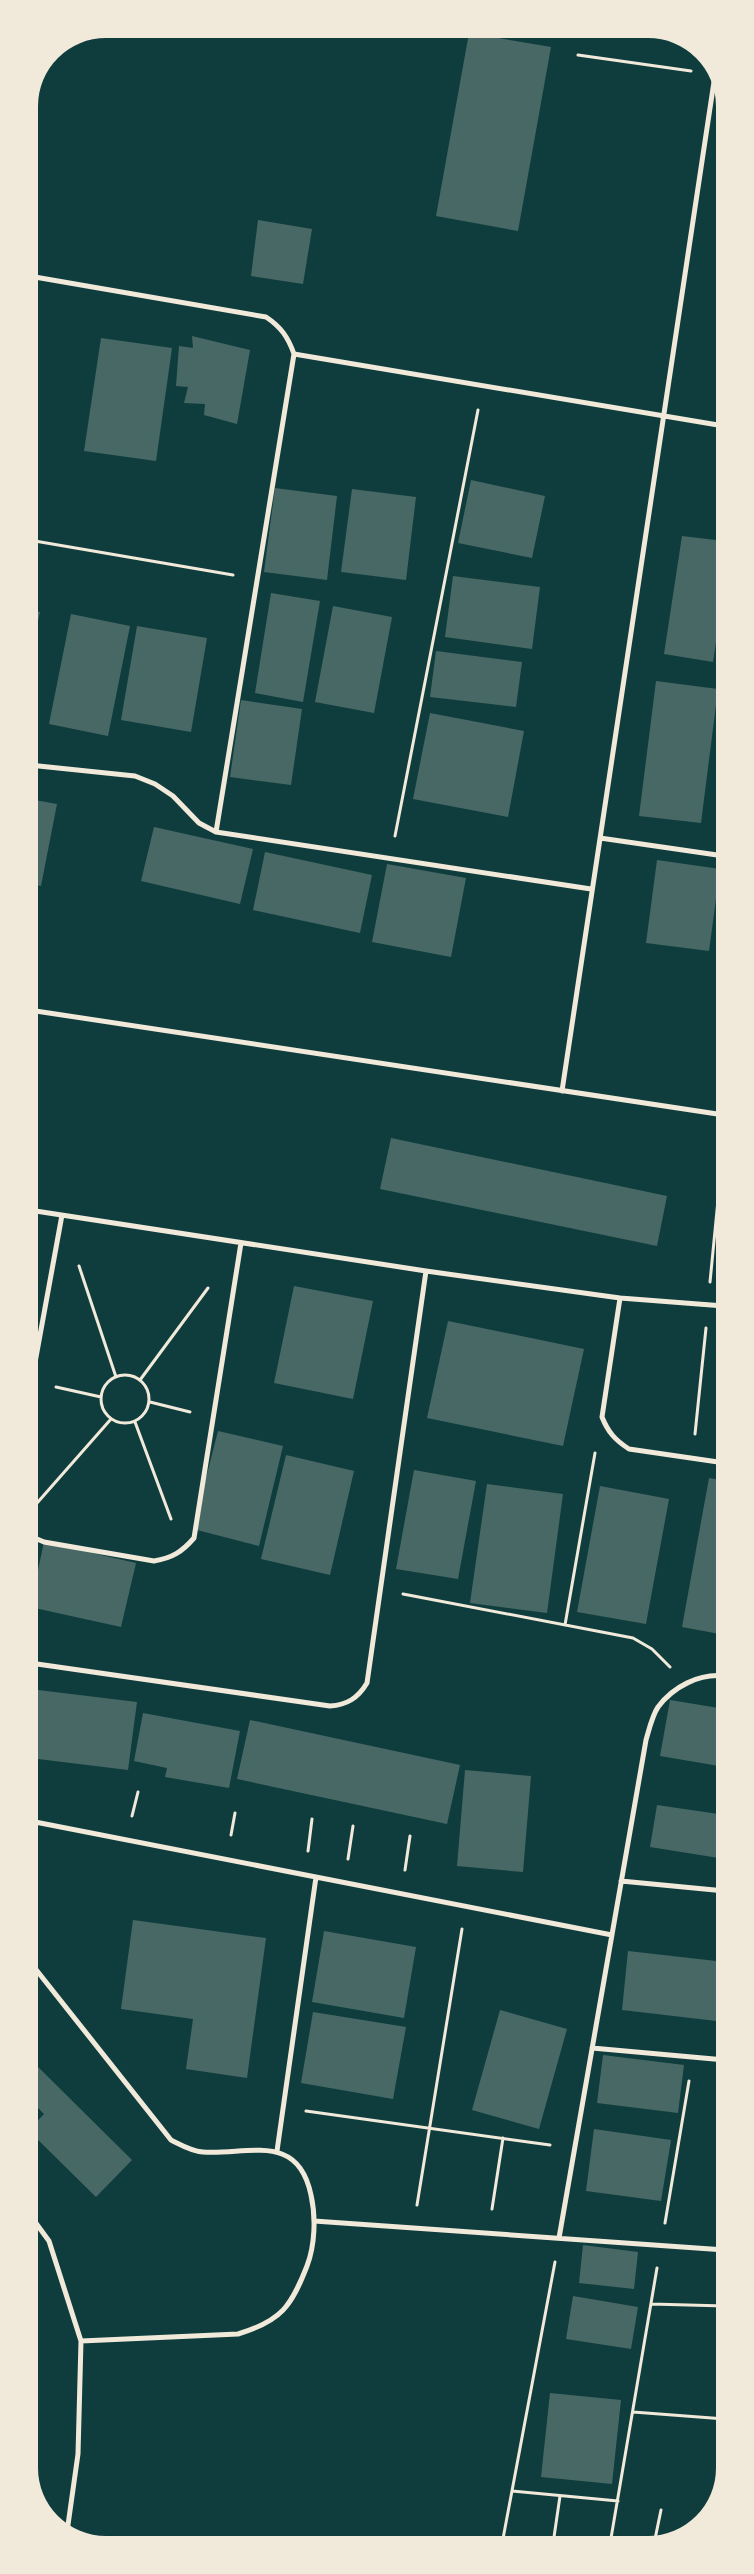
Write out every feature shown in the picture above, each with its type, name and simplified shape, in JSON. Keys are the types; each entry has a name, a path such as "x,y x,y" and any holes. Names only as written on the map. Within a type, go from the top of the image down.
{"street":[{"path":"562,1091 713,86"},
{"path":"38,278 266,317 279,326 288,339 294,354 259,579 216,832"},
{"path":"294,354 716,425"},
{"path":"38,766 135,776 155,784 172,796 199,823 216,832 591,889"},
{"path":"600,838 716,855"},
{"path":"38,1011 716,1114"},
{"path":"38,1211 426,1271 620,1298 716,1305"},
{"path":"38,1344 62,1215"},
{"path":"38,1539 154,1561 169,1558 183,1550 194,1538 241,1243"},
{"path":"38,1664 330,1706 341,1705 361,1692 366,1683 426,1271"},
{"path":"620,1298 602,1416 607,1430 616,1441 629,1450 716,1462"},
{"path":"559,2238 646,1740 657,1708 682,1684 716,1675"},
{"path":"38,1823 612,1935"},
{"path":"277,2151 316,1877"},
{"path":"621,1881 716,1890"},
{"path":"38,1972 171,2140 186,2148 201,2152 263,2149 277,2151 301,2167 308,2179 314,2221 309,2259 296,2295 281,2313 261,2327 238,2334 81,2341"},
{"path":"592,2048 716,2059"},
{"path":"314,2221 716,2249"},
{"path":"38,2226 49,2241 81,2341 78,2454 68,2525"}],"path":[{"path":"578,55 695,71"},
{"path":"391,858 482,385"},
{"path":"38,542 259,579"},
{"path":"77,1260 116,1377"},
{"path":"140,1380 213,1281"},
{"path":"128,1375 140,1380 148,1390 150,1402 145,1414 134,1422 122,1424 111,1419 103,1409 102,1397 106,1385 116,1377 128,1375"},
{"path":"38,1383 102,1397"},
{"path":"150,1402 213,1417"},
{"path":"565,1625 602,1416"},
{"path":"38,1502 111,1419"},
{"path":"134,1422 183,1550"},
{"path":"380,1590 633,1638 652,1649 669,1665 682,1684"},
{"path":"304,1875 312,1819"},
{"path":"344,1882 353,1826"},
{"path":"402,1894 410,1836"},
{"path":"413,2228 466,1907"},
{"path":"611,2536 693,2057"},
{"path":"283,2108 575,2148"},
{"path":"488,2233 503,2138"},
{"path":"504,2536 559,2238"},
{"path":"651,2304 716,2306"},
{"path":"633,2412 716,2418"},
{"path":"512,2491 618,2501"},
{"path":"554,2536 560,2496"},
{"path":"656,2535 661,2510"}],"building":[{"path":"468,38 497,38 551,47 518,231 436,216"},
{"path":"258,220 312,229 303,284 251,276"},
{"path":"192,336 250,350 237,424 204,415 205,404 184,403 188,387 176,386 179,346 193,348"},
{"path":"101,338 172,348 156,461 84,451"},
{"path":"471,480 545,496 532,558 458,543"},
{"path":"275,488 337,496 327,580 264,572"},
{"path":"352,489 416,497 406,580 341,572"},
{"path":"682,536 716,540 716,642 713,662 664,654"},
{"path":"453,576 540,587 532,649 445,637"},
{"path":"271,593 320,601 303,702 255,693"},
{"path":"333,606 392,617 374,713 315,702"},
{"path":"71,614 130,626 108,736 49,724"},
{"path":"137,626 207,638 191,732 121,720"},
{"path":"436,651 522,662 516,707 430,697"},
{"path":"656,681 716,689 716,705 701,823 639,816"},
{"path":"241,700 302,709 291,785 230,777"},
{"path":"430,713 524,731 508,817 413,799"},
{"path":"38,801 57,804 41,886 38,886"},
{"path":"154,827 253,849 240,904 141,881"},
{"path":"265,852 372,875 360,933 253,910"},
{"path":"657,860 716,868 716,899 709,951 646,943"},
{"path":"387,864 466,878 451,957 372,942"},
{"path":"391,1138 667,1196 657,1246 380,1189"},
{"path":"294,1286 373,1301 353,1399 274,1383"},
{"path":"448,1321 584,1349 563,1446 427,1418"},
{"path":"218,1431 283,1446 259,1546 193,1529"},
{"path":"286,1455 354,1471 330,1575 261,1559"},
{"path":"414,1470 476,1481 458,1579 396,1569"},
{"path":"709,1478 716,1479 716,1633 682,1627"},
{"path":"487,1484 563,1494 547,1613 470,1603"},
{"path":"600,1486 669,1499 646,1624 577,1612"},
{"path":"44,1542 136,1563 121,1627 38,1609 38,1570"},
{"path":"38,1690 137,1702 128,1770 38,1759"},
{"path":"670,1700 716,1708 716,1765 660,1756"},
{"path":"143,1713 240,1731 229,1788 165,1777 167,1768 134,1761"},
{"path":"250,1720 460,1765 447,1824 237,1779"},
{"path":"465,1770 531,1776 523,1872 457,1866"},
{"path":"657,1805 716,1814 716,1858 650,1847"},
{"path":"133,1920 266,1938 247,2078 186,2069 193,2019 121,2009"},
{"path":"324,1931 416,1947 404,2018 312,2002"},
{"path":"628,1951 716,1961 716,2021 622,2010"},
{"path":"500,2010 567,2029 539,2129 472,2110"},
{"path":"313,2012 406,2027 393,2099 301,2083"},
{"path":"603,2055 684,2065 678,2113 597,2103"},
{"path":"38,2067 132,2160 96,2197 38,2140 38,2120 44,2114 38,2108"},
{"path":"594,2129 671,2140 661,2201 586,2191"},
{"path":"583,2245 638,2252 634,2289 579,2283"},
{"path":"573,2296 638,2307 631,2349 566,2339"},
{"path":"550,2393 621,2400 612,2484 541,2477"}]}
